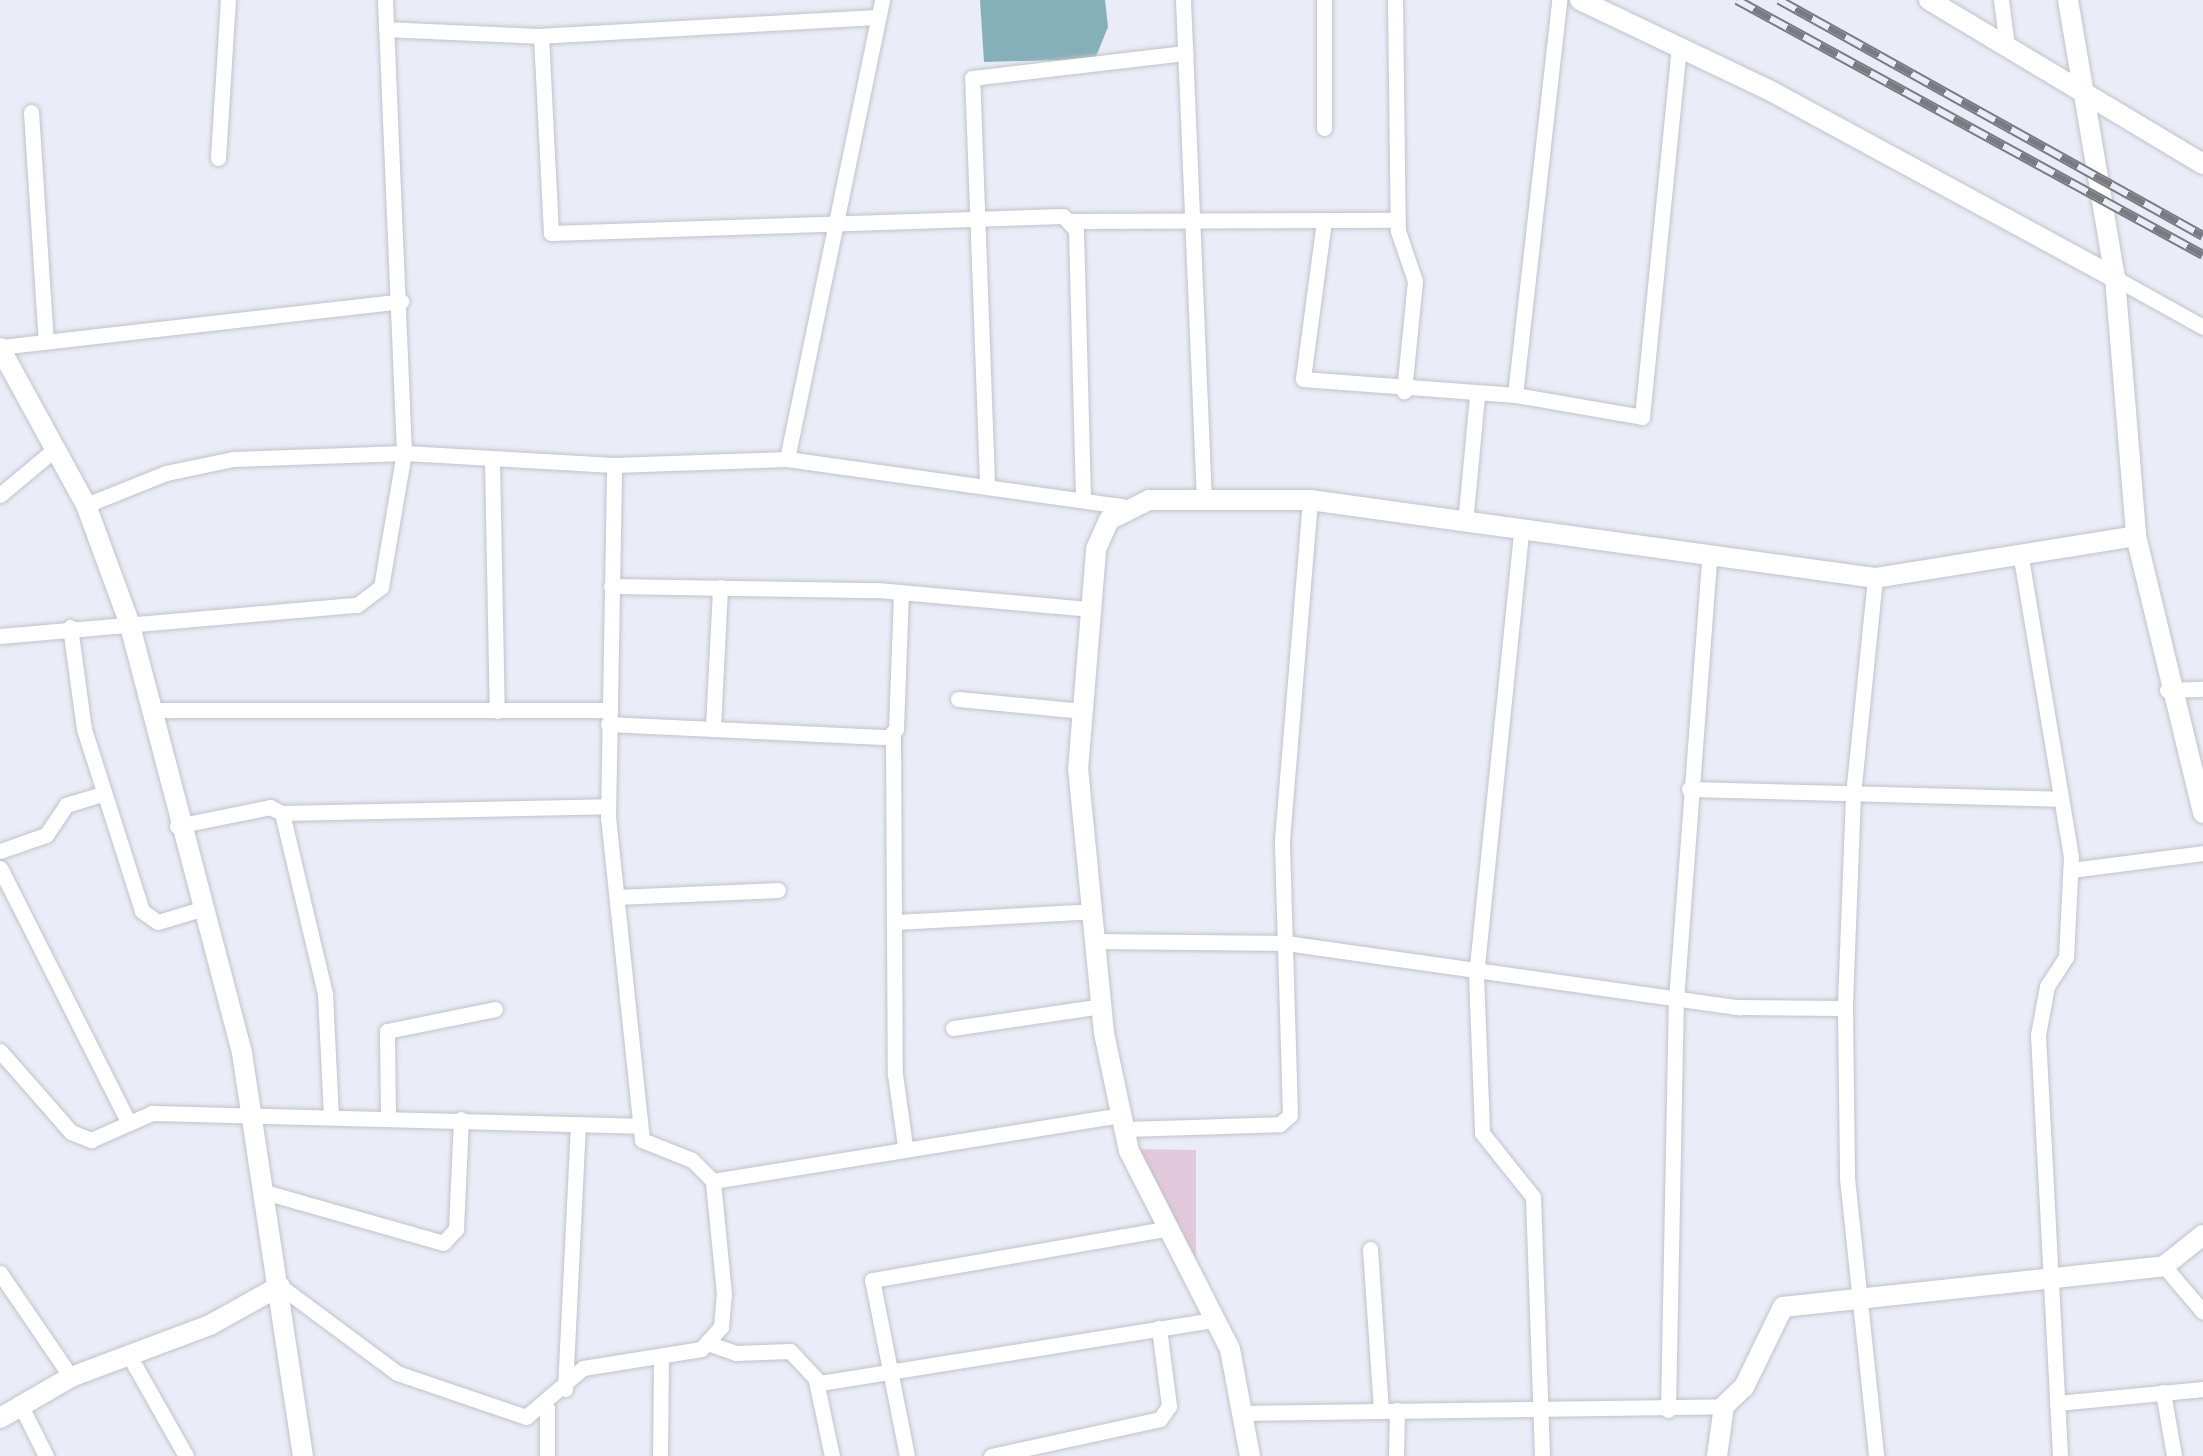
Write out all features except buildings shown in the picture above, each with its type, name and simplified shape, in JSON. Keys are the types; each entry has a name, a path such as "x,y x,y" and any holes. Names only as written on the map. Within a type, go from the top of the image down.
{"street":[{"path":"218,158 228,0"},
{"path":"0,636 372,597 404,453 401,301 385,0"},
{"path":"787,459 882,0"},
{"path":"1183,0 1204,496"},
{"path":"1324,0 1324,128"},
{"path":"1395,0 1398,220 1415,281 1404,391"},
{"path":"1515,395 1558,0"},
{"path":"1580,0 1678,45 2203,327"},
{"path":"1929,0 2203,164"},
{"path":"2001,0 2007,46"},
{"path":"2068,0 2115,278 2136,536 2167,690 2203,813"},
{"path":"386,29 542,36 878,17"},
{"path":"542,36 551,233 978,219 1398,220"},
{"path":"1324,222 1303,379 1404,391 1515,395 1642,417 1678,45"},
{"path":"986,482 972,78 1186,53"},
{"path":"31,112 46,342"},
{"path":"1070,221 1083,494"},
{"path":"303,1456 280,1286 250,1116 129,622 86,506 0,348 401,301"},
{"path":"1465,522 1477,395"},
{"path":"0,496 56,448"},
{"path":"86,506 166,473 233,459 404,453 614,465 787,459 1083,494 1122,506 1204,496 1310,500 1520,533 1875,578 2021,558 2136,536"},
{"path":"492,460 497,710"},
{"path":"280,1286 397,1373 493,1411 526,1417 547,1408 583,1368 661,1361 706,1344 720,1327 724,1294 713,1181 692,1160 642,1140 640,1126 608,806 614,465"},
{"path":"713,1181 905,1146 1124,1122 1286,1121 1282,840 1310,500"},
{"path":"1122,506 1096,549 1078,770 1102,1006 1124,1122 1164,1229 1214,1320 1244,1413 1250,1456"},
{"path":"1520,533 1476,974 1482,1133 1533,1197 1542,1456"},
{"path":"1668,1410 1676,1000 1709,556"},
{"path":"2021,558 2071,870 2066,956 2047,986 2038,1035 2060,1456"},
{"path":"1875,578 1853,794 1845,1008 1857,1294 1876,1456"},
{"path":"611,586 900,592 1091,610"},
{"path":"713,726 720,587"},
{"path":"900,592 893,734 894,922 905,1146"},
{"path":"70,627 102,794 147,919 201,909"},
{"path":"2167,690 2203,689"},
{"path":"958,699 1083,711"},
{"path":"149,710 497,710 893,734"},
{"path":"1689,789 2061,799"},
{"path":"0,851 46,835 66,805 102,794"},
{"path":"178,826 270,808 282,813 608,806"},
{"path":"282,813 325,994 330,1116"},
{"path":"2071,870 2203,853"},
{"path":"0,868 128,1121"},
{"path":"618,896 778,890"},
{"path":"894,922 1094,911"},
{"path":"1097,942 1286,944 1676,1000 1845,1008"},
{"path":"953,1028 1102,1006"},
{"path":"388,1116 387,1031 494,1009"},
{"path":"0,1051 80,1138 152,1113 388,1116 640,1126"},
{"path":"262,1190 443,1243 456,1229 461,1119"},
{"path":"565,1389 578,1124"},
{"path":"906,1456 892,1376 870,1288 878,1276 1164,1229"},
{"path":"1244,1413 1668,1410 1724,1406 1744,1387 1783,1307 1857,1294 2053,1282 2164,1266 2203,1235"},
{"path":"1370,1249 1396,1456"},
{"path":"2164,1266 2203,1312"},
{"path":"0,1273 71,1377"},
{"path":"0,1418 71,1377 130,1357 280,1286"},
{"path":"816,1382 892,1376 1214,1320"},
{"path":"992,1456 1160,1419 1169,1406 1159,1328"},
{"path":"706,1344 736,1353 790,1351 816,1382 832,1456"},
{"path":"130,1357 186,1456"},
{"path":"660,1456 661,1361"},
{"path":"2057,1403 2203,1389"},
{"path":"2163,1392 2174,1456"},
{"path":"1718,1456 1724,1406"},
{"path":"22,1408 46,1456"},
{"path":"547,1408 548,1456"}],"shaded area":[{"path":"1133,1149 1196,1150 1196,1256 1185,1256"}],"water":[{"path":"980,0 1105,0 1108,27 1095,59 984,62"}],"railway":[{"path":"1737,0 2203,255"},
{"path":"1779,0 2203,236"}]}
